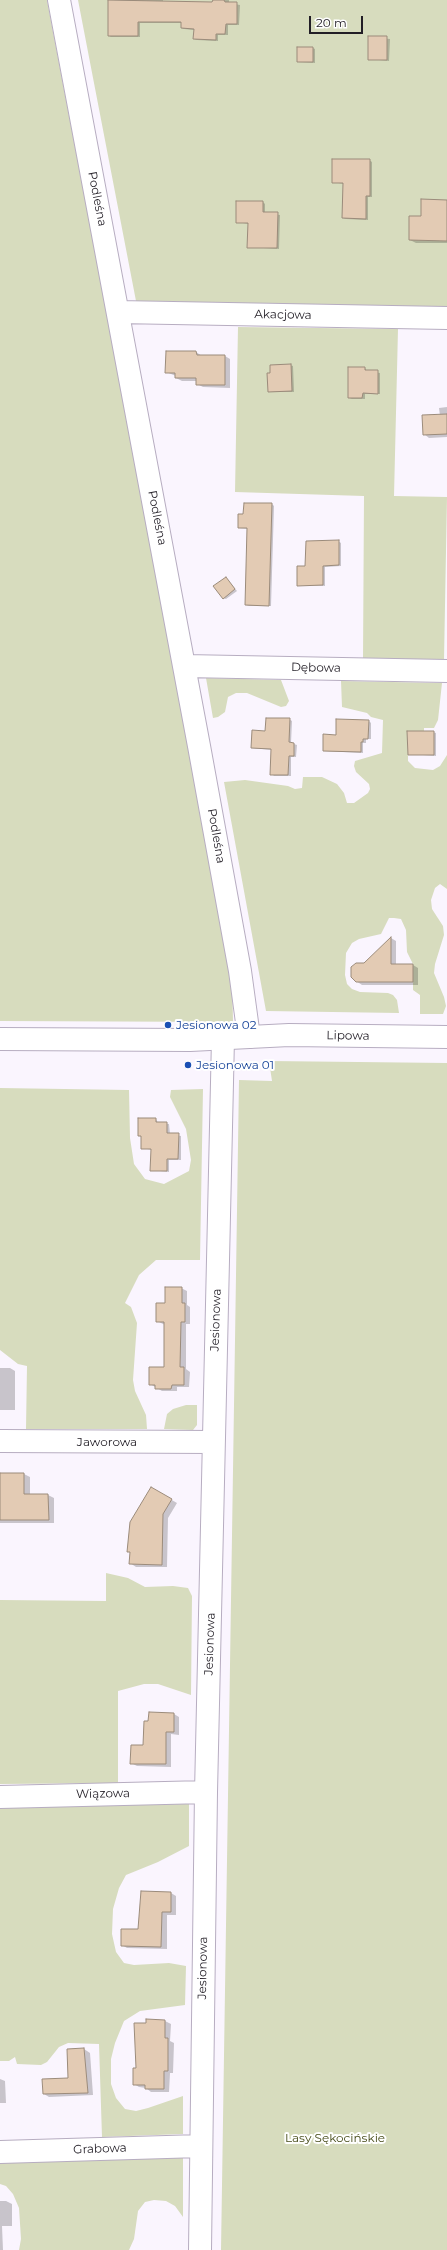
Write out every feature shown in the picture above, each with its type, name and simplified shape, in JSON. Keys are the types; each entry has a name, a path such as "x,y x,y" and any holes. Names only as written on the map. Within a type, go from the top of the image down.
{"street":[{"name":"Podleśna","path":"59,0 185,666 240,971 250,1037"},
{"name":"Akacjowa","path":"118,312 447,318"},
{"name":"Dębowa","path":"185,666 447,671"},
{"name":"Lipowa","path":"0,1039 190,1040 250,1037 447,1037"},
{"name":"Jesionowa","path":"200,2250 200,2146 206,1792 223,1038"},
{"name":"Jaworowa","path":"0,1441 214,1442"},
{"name":"Wiązowa","path":"0,1797 206,1792"},
{"name":"Grabowa","path":"0,2152 200,2146"}],"green space":[{"path":"0,0 47,0 232,973 233,1022 0,1021"},
{"path":"78,0 447,0 447,307 136,301"},
{"path":"238,327 398,329 394,496 447,497 444,660 363,659 364,496 235,492"},
{"path":"206,678 281,680 289,701 286,706 281,707 247,693 236,693 228,697 225,712 218,717 213,718"},
{"path":"341,681 442,683 438,720 434,728 424,728 424,731 408,731 408,761 415,768 433,770 440,766 447,755 447,889 440,884 435,888 431,900 432,909 443,926 444,935 435,964 434,973 446,1006 443,1014 420,1014 420,995 413,990 413,964 407,952 406,930 401,919 394,918 389,918 381,934 359,939 352,943 346,953 345,975 347,984 352,989 360,992 388,993 393,995 397,1000 399,1013 266,1011 224,782 245,780 288,786 295,789 302,788 303,777 322,777 337,784 344,793 347,803 354,803 368,793 370,789 369,784 356,772 354,766 355,761 382,753 383,720 371,717 367,713 342,707"},
{"name":"Lasy Sękocińskie","path":"269,1061 447,1063 447,2250 221,2250 239,1080 272,1081"},
{"path":"0,1088 129,1090 130,1138 134,1164 145,1179 164,1184 189,1171 191,1160 186,1129 170,1097 171,1090 203,1089 200,1260 156,1260 139,1275 125,1303 131,1307 137,1323 133,1380 135,1391 146,1415 147,1429 26,1429 27,1366 18,1364 0,1350"},
{"path":"186,1405 197,1405 197,1425 193,1430 164,1429 167,1414 173,1409"},
{"path":"106,1573 128,1578 145,1587 173,1586 188,1588 192,1596 191,1695 158,1684 144,1684 118,1691 118,1783 0,1784 0,1600 106,1601"},
{"path":"189,1804 189,1846 158,1862 126,1875 119,1888 113,1909 112,1934 116,1952 124,1963 134,1965 169,1963 186,1966 185,2005 140,2011 124,2021 115,2043 111,2059 111,2084 116,2098 125,2109 136,2111 183,2096 183,2134 102,2137 99,2044 68,2043 59,2047 47,2062 41,2065 17,2064 15,2057 9,2061 0,2061 0,1806"},
{"path":"183,2156 183,2217 175,2206 166,2201 154,2200 145,2202 138,2211 134,2239 129,2250 19,2250 21,2239 19,2208 13,2194 6,2186 0,2184 0,2162"}],"building":[{"path":"108,0 212,2 213,0 224,0 225,2 237,2 237,24 226,24 225,34 216,34 216,40 193,39 194,29 181,28 181,22 138,22 138,36 108,36"},
{"path":"368,36 387,36 387,60 368,60"},
{"path":"297,47 313,47 313,62 297,62"},
{"path":"332,159 370,159 370,196 366,196 366,219 342,218 343,183 332,183"},
{"path":"421,199 447,200 447,241 409,240 409,216 421,216"},
{"path":"236,201 263,201 263,212 278,212 277,248 247,248 248,223 236,223"},
{"path":"166,351 196,351 197,355 225,355 225,385 196,385 196,378 175,378 175,373 165,373"},
{"path":"291,364 292,391 268,392 267,373 270,373 270,365"},
{"path":"348,367 365,367 365,370 378,370 378,394 363,393 362,398 348,398"},
{"path":"447,414 447,434 423,435 422,415"},
{"path":"244,503 272,503 269,606 245,605 247,528 238,528 238,514 243,514"},
{"path":"339,540 339,565 323,566 323,585 297,586 297,566 305,566 306,541"},
{"path":"226,577 235,589 223,599 213,586"},
{"path":"266,718 290,718 289,742 294,743 294,756 289,756 288,775 270,775 271,749 251,748 252,730 265,731"},
{"path":"336,719 369,720 368,739 363,739 363,742 361,742 361,752 323,751 323,734 336,735"},
{"path":"407,731 434,731 434,755 408,755"},
{"path":"391,937 391,964 413,964 413,982 356,982 351,977 351,967 356,963 364,963"},
{"path":"138,1118 156,1118 156,1122 167,1122 167,1133 179,1133 178,1159 167,1159 167,1171 150,1171 151,1149 141,1149 141,1136 138,1136"},
{"path":"165,1287 182,1287 182,1303 185,1303 185,1322 181,1322 180,1367 184,1367 184,1385 172,1385 171,1389 155,1389 155,1385 149,1385 149,1367 164,1367 164,1322 156,1322 156,1303 165,1303"},
{"path":"0,1473 24,1473 24,1494 48,1494 49,1520 0,1520"},
{"path":"151,1487 172,1499 163,1514 162,1565 129,1564 130,1552 127,1552 130,1522"},
{"path":"149,1712 174,1713 174,1732 166,1732 166,1764 130,1764 131,1745 143,1745 144,1721 148,1721"},
{"path":"141,1891 171,1892 171,1912 162,1912 161,1947 121,1946 121,1929 138,1929"},
{"path":"146,2019 165,2020 165,2038 168,2038 168,2071 164,2071 164,2089 145,2089 145,2085 133,2085 133,2068 136,2068 134,2023 146,2023"},
{"path":"84,2048 88,2093 43,2094 42,2079 68,2078 67,2049"}],"place":[{"name":"Jesionowa 02","path":"168,1025"},
{"name":"Jesionowa 01","path":"188,1065"}]}
